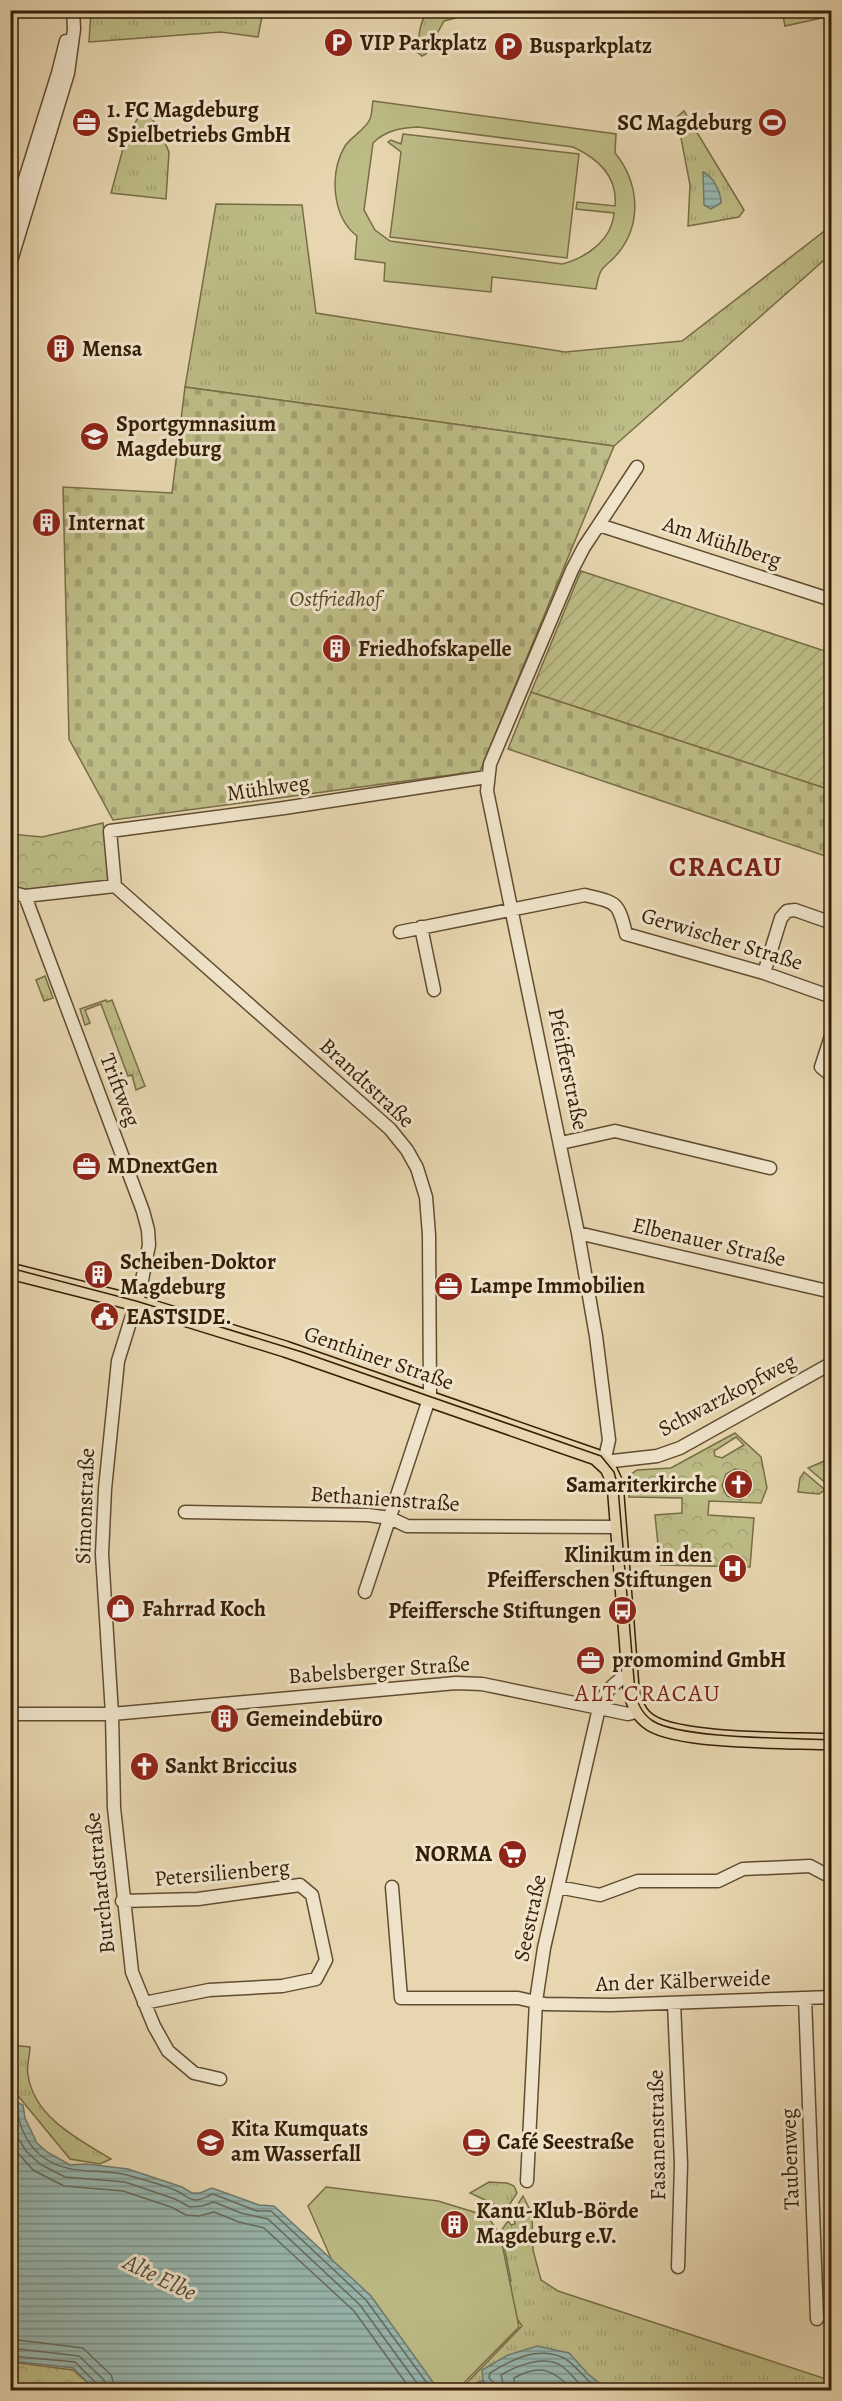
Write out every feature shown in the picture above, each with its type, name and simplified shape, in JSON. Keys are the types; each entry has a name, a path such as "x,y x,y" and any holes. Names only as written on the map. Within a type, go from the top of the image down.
{"main road":[{"name":"Genthiner Straße","path":"10,1271 136,1303 285,1349 588,1453 604,1462"},
{"path":"604,1462 612,1473 615,1483 630,1674 633,1700 639,1712 653,1725 679,1732 705,1736 831,1742"}],"street":[{"path":"10,227 58,73 72,10"},
{"path":"10,264 68,73 74,29 72,10"},
{"name":"Pfeifferstraße","path":"604,1462 609,1440 596,1336 561,1143 487,791 487,777 490,764 572,570 637,467"},
{"name":"Am Mühlberg","path":"599,525 831,600"},
{"name":"Mühlweg","path":"115,886 110,831 284,808 487,777"},
{"path":"10,892 25,896 115,886"},
{"name":"Brandtstraße","path":"115,886 390,1129 407,1150 417,1168 426,1197 429,1235 429,1399 364,1592"},
{"name":"Gerwischer Straße","path":"512,910 585,895 618,907 626,934 764,974 831,997"},
{"name":"Triftweg","path":"25,896 146,1220 148,1245 136,1303"},
{"path":"400,932 512,910"},
{"path":"764,974 781,918 786,911 795,910 831,922"},
{"path":"421,927 434,990"},
{"path":"831,1033 821,1067 831,1076"},
{"path":"561,1143 615,1131 770,1168"},
{"name":"Elbenauer Straße","path":"578,1233 831,1292"},
{"name":"Simonstraße","path":"112,1714 102,1554 105,1489 118,1361 136,1303"},
{"name":"Schwarzkopfweg","path":"604,1462 657,1456 680,1448 831,1363"},
{"name":"Bethanienstraße","path":"185,1512 368,1515 390,1518 407,1526 618,1527"},
{"path":"630,1674 621,1678 603,1696 599,1708 628,1714 639,1712"},
{"name":"Babelsberger Straße","path":"10,1714 112,1714 456,1683 482,1684 599,1708"},
{"name":"Seestraße","path":"527,2181 536,2001 544,1948 599,1708"},
{"name":"Burchardstraße","path":"112,1714 114,1808 129,1965 162,2042 175,2059 194,2073 219,2079"},
{"path":"558,1887 600,1895 638,1881 718,1881 742,1869 810,1866 831,1875"},
{"name":"Petersilienberg","path":"122,1901 198,1899 300,1885 312,1895 317,1917 326,1960 316,1979 282,1986 209,1990 144,2003"},
{"name":"An der Kälberweide","path":"392,1887 400,1998 518,1998 545,2004 611,2005 831,1997"},
{"name":"Taubenweg","path":"806,1998 817,2319"},
{"name":"Fasanenstraße","path":"674,2003 681,2164 678,2267"}],"green space":[{"path":"91,10 263,11 258,37 221,32 89,42"},
{"path":"428,10 483,11 444,21 426,54 422,56 417,52 419,36"},
{"path":"782,11 831,11 831,16 785,26"},
{"path":"373,101 616,134 615,153 623,164 633,188 634,214 627,240 602,270 596,289 492,277 491,292 384,281 385,263 355,259 357,236 342,218 335,181 345,146 368,123","holes":["418,127 573,147 604,169 613,186 615,206 577,202 576,209 614,213 612,223 608,232 596,246 580,257 562,264 390,241 375,230 364,210 373,143 394,130"]},
{"path":"144,107 159,129 169,152 166,199 111,193 125,141"},
{"path":"684,111 744,210 739,217 688,226 690,185 677,117"},
{"path":"403,134 579,154 567,258 390,237 401,152 388,142 391,140 401,144"},
{"path":"216,204 302,205 316,313 565,352 682,341 831,226 831,254 614,446 185,387"},
{"name":"Ostfriedhof","path":"185,387 614,446 480,771 113,820 69,739 63,487 172,493"},
{"path":"581,571 831,653 831,790 531,692"},
{"path":"531,692 831,790 831,858 508,749"},
{"path":"103,823 110,883 25,896 11,889 11,834 42,837"},
{"path":"45,976 53,998 44,1001 36,980"},
{"path":"106,1000 107,1002 112,1000 145,1086 136,1090 132,1075 128,1076 101,1004 85,1010 90,1023 85,1025 80,1009"},
{"path":"735,1433 761,1457 767,1488 761,1503 709,1501 708,1515 754,1518 750,1567 660,1565 655,1515 682,1513 682,1498 629,1497 630,1475 637,1470 671,1468","holes":["736,1437 744,1445 722,1458 715,1456 714,1451","735,1469 746,1471 753,1482 750,1494 740,1500 727,1496 722,1486 726,1474"]},
{"path":"829,1459 828,1485 808,1468"},
{"path":"804,1472 825,1490 819,1494 798,1492 800,1478"},
{"path":"11,2045 30,2047 28,2072 32,2090 48,2115 72,2135 111,2159 100,2164 70,2159 11,2090"},
{"path":"489,2182 507,2183 514,2186 517,2193 506,2210 470,2193"},
{"path":"326,2187 438,2201 487,2216 500,2234 519,2327 457,2390 411,2390 340,2279 308,2206"},
{"path":"523,2196 532,2214 533,2250 541,2280 558,2291 832,2381 831,2390 608,2390 589,2375 483,2381 494,2390 460,2390 522,2326 498,2291 511,2281 501,2231 508,2221 511,2225 515,2224 513,2212"},
{"path":"11,2362 73,2370 96,2390 11,2390"}],"water":[{"path":"703,172 713,181 721,199 721,203 711,209 704,205"},
{"name":"Alte Elbe","path":"10,2099 23,2105 25,2118 37,2143 47,2152 70,2165 86,2164 128,2169 182,2187 192,2193 200,2193 212,2188 259,2205 274,2206 371,2296 435,2385 442,2390 95,2390 73,2368 11,2361"},
{"path":"537,2346 569,2353 589,2375 608,2390 494,2390 483,2381 482,2370 508,2355"}],"waterway":[{"path":"473,2385 483,2381"}],"tram line":[{"path":"10,1268 136,1301 302,1352 601,1456 614,1472 618,1487 635,1691 643,1712 653,1721 667,1727 687,1731 832,1740"}],"place":[{"name":"VIP Parkplatz","path":"339,43"},
{"name":"Busparkplatz","path":"508,46"},
{"name":"1. FC Magdeburg Spielbetriebs GmbH","path":"86,123"},
{"name":"SC Magdeburg","path":"773,123"},
{"name":"Mensa","path":"61,349"},
{"name":"Sportgymnasium Magdeburg","path":"95,437"},
{"name":"Internat","path":"47,523"},
{"name":"Friedhofskapelle","path":"337,649"},
{"name":"MDnextGen","path":"86,1166"},
{"name":"Scheiben-Doktor Magdeburg","path":"99,1275"},
{"name":"Lampe Immobilien","path":"449,1286"},
{"name":"EASTSIDE.","path":"105,1317"},
{"name":"Samariterkirche","path":"738,1485"},
{"name":"Klinikum in den Pfeifferschen Stiftungen","path":"733,1568"},
{"name":"Fahrrad Koch","path":"121,1609"},
{"name":"Pfeiffersche Stiftungen","path":"622,1611"},
{"name":"promomind GmbH","path":"591,1660"},
{"name":"Gemeindebüro","path":"225,1719"},
{"name":"Sankt Briccius","path":"144,1766"},
{"name":"NORMA","path":"513,1854"},
{"name":"Kita Kumquats am Wasserfall","path":"210,2142"},
{"name":"Café Seestraße","path":"476,2142"},
{"name":"Kanu-Klub-Börde Magdeburg e.V.","path":"455,2224"}],"district":[{"name":"CRACAU","path":"726,867"},
{"name":"ALT CRACAU","path":"648,1693"}]}
